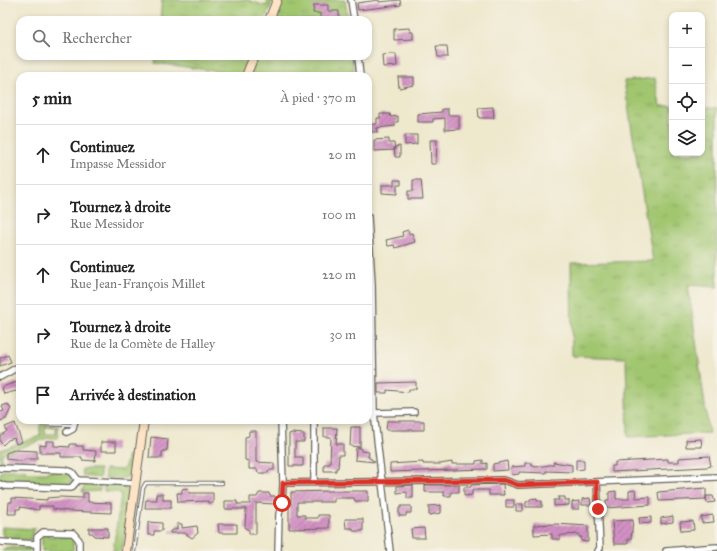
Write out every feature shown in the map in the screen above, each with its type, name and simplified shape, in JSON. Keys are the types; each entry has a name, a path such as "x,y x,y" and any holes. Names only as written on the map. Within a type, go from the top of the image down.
{"street":[{"path":"271,16 277,0"},
{"path":"351,0 353,16"},
{"path":"248,72 252,60"},
{"path":"358,60 360,72"},
{"path":"372,284 374,413 390,551"},
{"path":"0,377 16,368"},
{"path":"374,413 414,412"},
{"path":"68,432 73,429 74,424"},
{"path":"126,551 143,424"},
{"path":"278,551 279,514 282,503 283,483 282,424"},
{"path":"314,424 314,483"},
{"path":"0,468 66,470 72,472 78,480"},
{"path":"283,483 504,480 518,485 717,477"},
{"path":"78,480 136,483"},
{"path":"0,484 5,486 71,488 78,480"},
{"path":"597,482 600,548 598,551"},
{"path":"37,551 37,537 43,532 73,533 79,540 78,551"},
{"path":"0,542 36,544"},
{"path":"666,551 717,547"}],"lane":[{"path":"134,551 146,483 222,483"}],"green space":[{"path":"162,0 247,0 266,6 268,0 273,0 267,16 160,16"},
{"path":"280,0 345,0 347,16 274,16"},
{"path":"155,60 248,60 244,72 223,72 155,63"},
{"path":"256,60 352,60 354,72 252,72"},
{"path":"655,78 660,106 669,106 669,156 705,156 705,108 717,108 717,287 688,285 709,433 628,437 626,358 572,356 571,263 653,261 624,81"},
{"path":"40,425 55,425 54,427 45,427 45,434 56,434 56,427 58,425 58,438 48,438 2,454 2,464 0,464 0,450 40,436"},
{"path":"128,455 135,456 132,470 128,477 105,478 105,469 122,470 125,466"},
{"path":"82,469 100,469 100,478 83,476"},
{"path":"4,470 25,470 26,473 47,473 48,471 67,472 72,477 72,481 67,486 47,485 47,482 3,483 0,479 0,473"},
{"path":"85,484 100,484 100,491 82,492"},
{"path":"104,485 124,486 126,490 131,492 122,551 113,551 121,495 119,492 104,491"},
{"path":"2,527 35,529 30,537 32,540 4,538"},
{"path":"48,533 48,536 69,537 69,534 71,534 76,539 73,540 73,551 42,551 42,537"},
{"path":"7,547 32,548 30,551 1,551"}],"building":[{"path":"379,0 379,2 400,0 401,5 358,10 357,3"},
{"path":"314,5 328,5 328,11 339,11 339,16 320,16 320,13 313,13"},
{"path":"409,28 410,32 413,32 413,39 394,40 394,29"},
{"path":"436,46 447,46 448,57 438,57"},
{"path":"396,54 397,66 383,67 382,55"},
{"path":"398,77 414,77 414,85 399,88"},
{"path":"493,107 494,118 479,118 478,108"},
{"path":"442,109 448,109 448,115 459,115 459,129 445,130 445,118 433,119 433,122 418,122 418,114 442,112"},
{"path":"380,114 390,114 391,117 398,116 398,122 395,122 395,126 377,128 378,132 372,132 372,124 377,124 377,118 380,118"},
{"path":"405,135 417,135 417,144 405,145"},
{"path":"389,139 389,143 394,143 395,150 374,151 374,140"},
{"path":"430,140 437,140 436,164 431,164"},
{"path":"400,146 400,157 395,157 394,147"},
{"path":"394,180 401,180 401,185 397,185 397,194 382,193 382,185 394,185"},
{"path":"413,180 421,180 423,199 408,199 408,191 413,191"},
{"path":"408,230 409,234 412,233 415,242 395,248 394,245 388,246 386,240 403,236 402,232"},
{"path":"8,355 11,362 0,366 0,358"},
{"path":"16,382 16,391 4,394 2,388"},
{"path":"416,382 416,389 409,389 409,392 387,390 387,393 378,393 378,383"},
{"path":"8,404 11,408 6,419 0,421 0,412 4,411 2,406"},
{"path":"387,421 424,421 424,430 386,430"},
{"path":"15,423 22,442 16,444 14,438 8,440 3,445 0,442 0,436 7,431 5,427"},
{"path":"351,427 360,427 360,447 350,446"},
{"path":"324,428 337,428 336,444 343,444 343,455 339,455 338,468 336,468 336,471 324,471 324,464 330,464 331,437 324,437"},
{"path":"249,431 256,431 256,462 274,463 274,470 269,470 268,473 258,473 257,469 249,469 249,461 245,460 245,437 249,436"},
{"path":"289,434 304,434 304,442 295,442 295,457 303,457 303,466 289,466"},
{"path":"151,437 168,439 167,450 162,452 162,458 149,458"},
{"path":"701,439 702,447 686,447 686,440"},
{"path":"46,441 54,441 54,446 70,447 70,444 76,444 76,446 83,446 83,450 96,451 95,461 82,460 82,457 61,457 61,453 40,453 40,445 46,446"},
{"path":"101,442 116,442 116,451 101,451"},
{"path":"356,448 361,448 361,451 369,452 368,457 375,462 355,460"},
{"path":"14,450 37,451 37,459 26,459 22,461 6,459 6,453"},
{"path":"709,456 711,466 707,467 612,472 612,466 615,466 615,462 668,459 668,462 679,462 679,458"},
{"path":"483,460 483,464 487,463 487,469 390,472 390,464 423,462 423,464 440,464 452,462 452,464 476,464 476,461"},
{"path":"576,460 584,460 584,469 576,470"},
{"path":"507,461 508,470 493,471 493,464"},
{"path":"553,462 572,465 572,472 519,472 519,474 512,475 511,467 525,466 525,463 532,463 532,466 537,467 554,465"},
{"path":"503,484 504,495 489,495 489,490 472,490 472,495 464,496 464,487 471,487 471,485"},
{"path":"413,485 413,498 407,498 407,492 397,493 397,486"},
{"path":"425,485 459,485 459,492 451,492 451,496 444,496 444,492 425,492"},
{"path":"188,488 189,493 213,493 213,503 208,503 208,501 178,502 177,493 182,493 182,489"},
{"path":"706,488 706,499 659,501 658,492"},
{"path":"635,490 636,498 650,497 650,505 606,508 606,500 609,500 609,492 616,491 616,499 629,499 629,491"},
{"path":"368,491 368,501 355,501 354,498 334,498 334,502 297,502 297,515 305,515 305,518 318,518 318,515 329,515 329,528 289,529 289,505 291,505 291,492"},
{"path":"83,493 88,493 88,502 111,503 111,513 68,511 53,509 53,506 39,506 39,510 20,507 20,509 16,509 16,514 8,514 9,502 12,502 12,498 47,500 47,498 59,497 83,498"},
{"path":"259,493 269,493 270,496 275,496 275,504 256,503 256,534 249,534 249,530 245,528 246,509 225,509 225,501 237,501 237,504 250,504 250,497 257,497"},
{"path":"156,494 163,494 163,500 171,500 171,508 145,508 146,500 157,500"},
{"path":"706,496 713,496 715,502 707,503"},
{"path":"558,497 565,497 565,500 569,500 569,505 554,506 554,500 559,500"},
{"path":"537,498 537,501 542,501 542,507 526,507 526,502 530,501 530,499"},
{"path":"590,498 591,505 582,505 582,499"},
{"path":"506,500 514,500 514,507 506,507"},
{"path":"579,501 579,509 572,509 572,502"},
{"path":"516,504 523,504 523,511 516,511"},
{"path":"441,505 441,513 429,515 429,506"},
{"path":"401,506 411,506 411,513 406,513 406,516 399,516 399,508 401,508"},
{"path":"713,515 714,522 702,523 701,517"},
{"path":"673,516 673,522 661,524 661,518"},
{"path":"651,517 651,523 640,524 639,518"},
{"path":"345,519 363,519 363,531 353,531 353,528 346,528"},
{"path":"633,520 631,539 628,539 628,544 614,544 612,521"},
{"path":"693,521 694,530 681,531 680,522"},
{"path":"148,522 162,523 162,531 154,531 154,535 148,535"},
{"path":"177,524 182,524 182,528 197,526 198,533 192,538 185,533 170,533 170,531 177,529"},
{"path":"218,524 237,524 237,533 219,533"},
{"path":"556,524 588,526 588,542 581,541 582,537 579,537 579,534 563,535 560,536 560,539 552,539 552,534 534,535 534,525"},
{"path":"89,528 108,528 108,537 95,536 92,533 89,533"},
{"path":"424,528 425,538 412,538 411,529"}],"route":[{"path":"282,503 283,483 504,480 518,485 597,482 598,509"}]}
